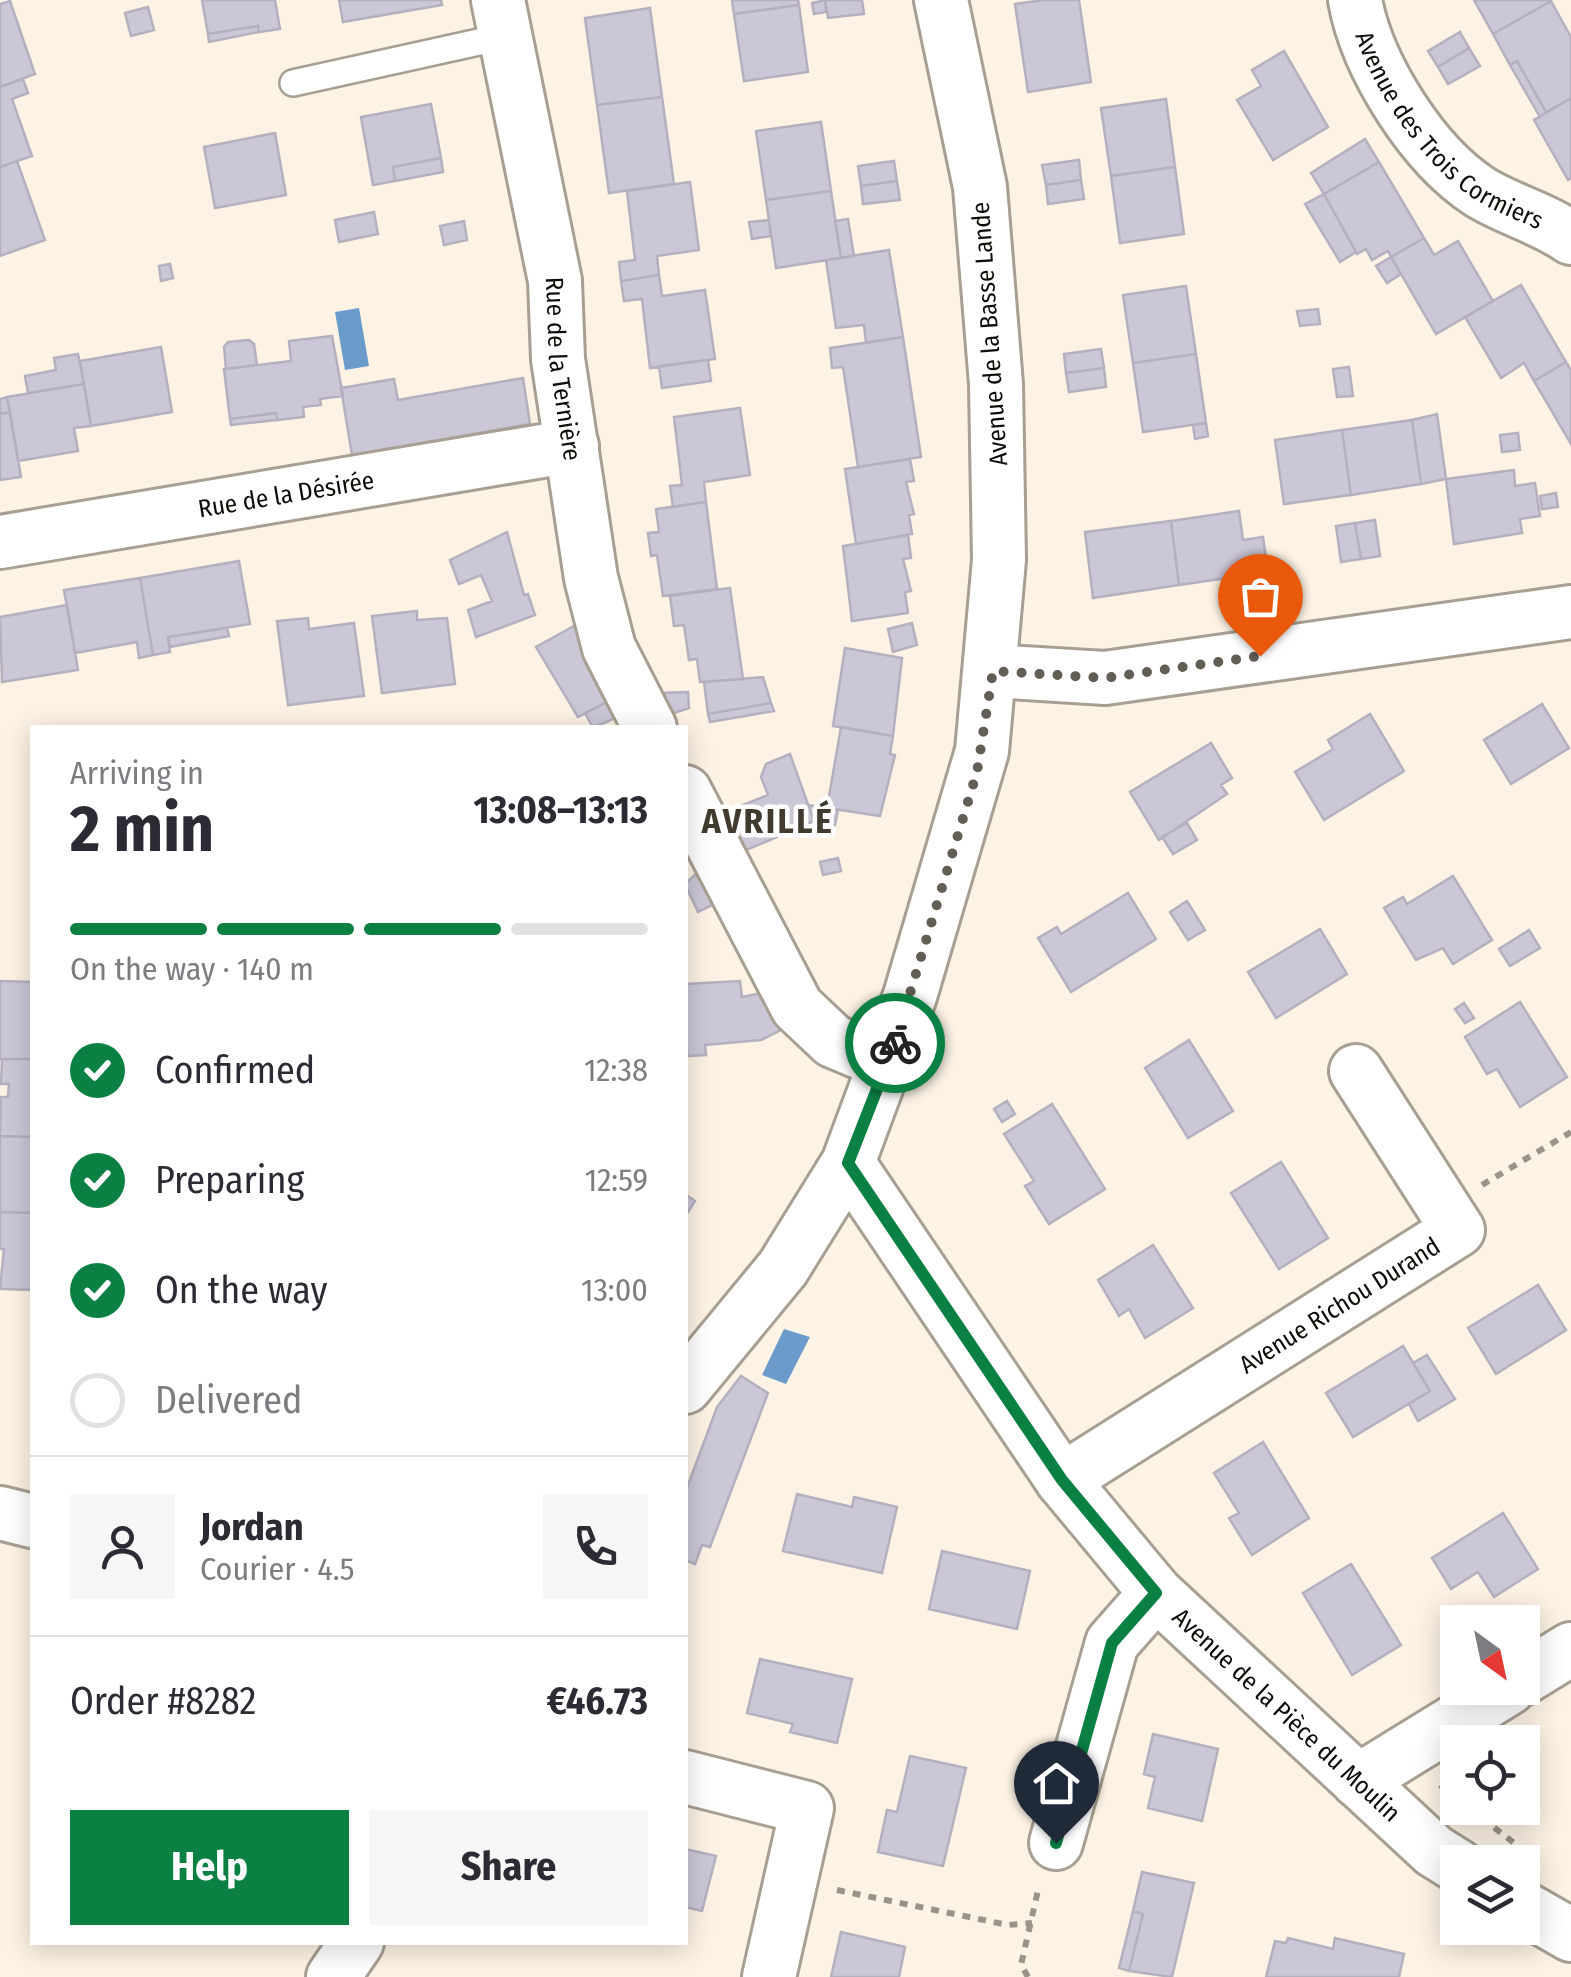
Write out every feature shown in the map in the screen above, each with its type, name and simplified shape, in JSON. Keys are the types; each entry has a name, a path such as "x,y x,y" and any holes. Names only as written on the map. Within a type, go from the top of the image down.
{"street":[{"name":"Avenue de la Basse Lande","path":"941,0 980,187 989,297 999,560 993,671"},
{"name":"Avenue des Trois Cormiers","path":"1355,0 1368,44 1429,147 1482,194 1571,238"},
{"name":"Rue de la Ternière","path":"502,18 555,281 558,359 600,618 623,678 648,725"},
{"name":"Rue de la Désirée","path":"0,542 572,446"},
{"path":"688,1382 783,1268 848,1163 888,1064 972,792 993,671 1105,678 1571,612"},
{"path":"688,805 698,850 797,1007 833,1040 888,1064"},
{"name":"Avenue Richou Durand","path":"1062,1480 1458,1230 1356,1071"},
{"name":"Avenue de la Pièce du Moulin","path":"848,1163 1062,1480 1156,1593 1440,1855"},
{"path":"0,1513 30,1520"},
{"path":"1056,1843 1112,1643 1156,1593"},
{"path":"1540,1668 1571,1649"},
{"path":"1358,1782 1482,1705"},
{"path":"688,1778 807,1808 768,1977"},
{"path":"1540,1896 1571,1936"},
{"path":"334,1977 354,1945"}],"lane":[{"path":"293,83 502,18"}],"path":[{"path":"1443,1207 1571,1132"},
{"path":"1483,1825 1499,1845"},
{"path":"1028,1977 1020,1965 1041,1879 1056,1843"},
{"path":"794,1868 843,1894 1008,1925 1032,1922"}],"water":[{"path":"359,308 369,366 345,370 335,312"},
{"path":"784,1329 810,1337 786,1384 762,1375"}],"building":[{"path":"202,0 275,0 280,29 259,32 258,26 208,34"},
{"path":"339,0 441,0 442,5 343,22"},
{"path":"732,0 798,0 799,5 734,14"},
{"path":"825,0 826,12 814,14 812,3"},
{"path":"825,0 862,0 864,14 828,18"},
{"path":"1079,0 1091,82 1028,92 1015,4"},
{"path":"1474,0 1550,0 1551,1 1493,34"},
{"path":"10,1 35,74 0,87 0,4"},
{"path":"1551,1 1571,37 1571,98 1546,112 1517,61 1510,65 1493,34"},
{"path":"799,5 808,72 744,81 734,14"},
{"path":"148,7 154,30 131,36 125,13"},
{"path":"650,8 662,97 597,105 585,18"},
{"path":"258,26 259,32 209,42 208,34"},
{"path":"1460,32 1469,48 1438,67 1428,51"},
{"path":"1469,48 1480,66 1448,84 1438,67"},
{"path":"1284,51 1328,127 1273,160 1237,100 1261,86 1252,70"},
{"path":"1517,61 1546,112 1540,117 1510,65"},
{"path":"23,79 28,93 12,99 32,156 0,167 0,87"},
{"path":"662,97 674,184 609,193 597,105"},
{"path":"1571,98 1571,178 1568,180 1534,120"},
{"path":"1166,99 1175,167 1111,176 1101,108"},
{"path":"431,104 441,158 393,167 395,181 373,185 361,117"},
{"path":"821,122 831,191 766,200 756,131"},
{"path":"275,133 286,195 215,208 204,147"},
{"path":"1365,139 1379,162 1324,194 1311,173"},
{"path":"441,158 443,172 395,181 393,167"},
{"path":"1079,160 1081,180 1046,185 1042,165"},
{"path":"17,161 45,240 0,256 0,167"},
{"path":"894,161 897,181 861,186 858,166"},
{"path":"1379,162 1424,238 1391,257 1388,251 1372,260 1366,249 1357,254 1324,194"},
{"path":"1175,167 1184,234 1120,243 1111,176"},
{"path":"1081,180 1084,199 1048,204 1046,185"},
{"path":"897,181 900,200 863,204 861,186"},
{"path":"690,182 699,250 657,256 659,275 621,281 619,262 635,260 627,191"},
{"path":"831,191 841,258 776,268 766,200"},
{"path":"1324,194 1356,252 1340,262 1305,204"},
{"path":"374,212 378,234 339,242 335,220"},
{"path":"848,219 854,256 841,258 835,221"},
{"path":"769,220 771,236 752,239 749,222"},
{"path":"464,221 467,240 444,245 440,226"},
{"path":"1424,238 1434,255 1458,241 1493,301 1436,334 1391,257"},
{"path":"889,250 903,337 866,343 864,325 836,328 826,260"},
{"path":"1391,257 1401,274 1387,283 1376,266"},
{"path":"170,264 173,278 161,281 159,266"},
{"path":"659,275 662,296 705,290 715,359 650,368 642,299 624,301 621,281"},
{"path":"1521,285 1566,362 1534,381 1524,363 1501,378 1465,317"},
{"path":"1186,286 1196,354 1133,363 1123,295"},
{"path":"1318,309 1320,324 1300,326 1297,311"},
{"path":"332,336 343,396 320,399 321,405 303,407 304,417 277,420 276,413 230,419 224,369 291,361 289,341"},
{"path":"903,337 921,457 858,467 843,367 832,368 830,348"},
{"path":"249,340 254,344 257,365 226,369 224,347 228,342"},
{"path":"161,347 172,412 91,426 80,361"},
{"path":"1101,349 1104,368 1066,373 1064,354"},
{"path":"78,354 84,384 28,393 25,376 56,370 54,358"},
{"path":"1196,354 1206,423 1143,432 1133,363"},
{"path":"708,360 711,381 662,388 659,366"},
{"path":"1566,362 1571,370 1571,444 1534,381"},
{"path":"1349,367 1353,396 1337,397 1333,369"},
{"path":"1104,368 1106,387 1069,392 1066,373"},
{"path":"523,378 530,424 352,455 341,388 394,379 398,400"},
{"path":"84,384 91,426 74,428 78,451 18,461 7,397"},
{"path":"7,397 10,412 0,414 0,399"},
{"path":"740,408 750,475 704,482 706,502 673,507 670,486 682,485 674,417"},
{"path":"10,412 21,477 0,480 0,414"},
{"path":"276,413 277,420 231,425 230,419"},
{"path":"1437,414 1446,479 1421,484 1412,420"},
{"path":"1412,420 1421,484 1351,495 1342,430"},
{"path":"1206,423 1208,436 1195,439 1193,425"},
{"path":"1342,430 1351,495 1284,504 1275,440"},
{"path":"1518,433 1520,450 1502,452 1500,435"},
{"path":"910,459 914,481 906,482 914,514 909,515 912,534 856,544 845,469"},
{"path":"1514,470 1515,486 1535,483 1540,516 1520,519 1522,533 1454,544 1446,479"},
{"path":"1556,493 1558,507 1542,509 1540,496"},
{"path":"706,502 717,589 663,596 657,555 651,556 648,533 659,532 656,509"},
{"path":"1239,511 1243,540 1263,537 1268,572 1179,585 1171,521"},
{"path":"1375,520 1380,556 1361,559 1355,523"},
{"path":"1171,521 1179,585 1093,598 1085,532"},
{"path":"1355,523 1361,559 1341,562 1336,526"},
{"path":"507,532 524,595 528,594 535,615 476,637 468,610 492,601 481,575 459,584 450,560"},
{"path":"908,535 911,558 903,559 911,591 905,592 908,613 852,621 843,546"},
{"path":"239,561 250,624 168,637 170,652 153,655 140,578"},
{"path":"140,578 153,655 139,658 137,642 75,653 64,590"},
{"path":"730,588 743,679 700,682 697,659 689,660 684,625 674,626 670,596"},
{"path":"67,605 78,670 2,682 0,617"},
{"path":"417,611 417,620 447,618 455,684 382,693 372,616"},
{"path":"308,618 309,629 354,623 364,696 288,705 277,621"},
{"path":"912,623 917,645 893,652 888,629"},
{"path":"574,626 611,700 578,717 536,647"},
{"path":"227,628 229,636 170,647 168,637"},
{"path":"845,648 902,658 893,736 833,726"},
{"path":"763,677 771,703 708,714 704,682"},
{"path":"688,692 689,708 671,714 660,693"},
{"path":"611,700 620,716 591,725 585,713"},
{"path":"771,703 774,711 710,722 708,714"},
{"path":"1542,704 1569,748 1511,784 1484,740"},
{"path":"1370,714 1404,771 1324,820 1295,772 1333,749 1328,740"},
{"path":"841,727 893,736 890,754 895,755 880,816 827,808"},
{"path":"1211,743 1232,778 1221,785 1227,794 1159,840 1130,792"},
{"path":"790,754 814,821 744,851 723,813 768,795 761,777 766,764"},
{"path":"808,805 838,810 835,825 814,821"},
{"path":"1187,823 1197,840 1173,854 1162,837"},
{"path":"838,858 841,871 823,875 820,862"},
{"path":"700,870 716,903 698,912 688,881"},
{"path":"1453,876 1492,940 1453,964 1443,948 1416,960 1384,908 1403,897 1407,904"},
{"path":"1128,893 1156,939 1071,992 1038,938 1057,927 1061,934"},
{"path":"1187,901 1205,930 1188,940 1170,912"},
{"path":"1320,929 1347,974 1276,1018 1248,972"},
{"path":"1529,930 1540,948 1510,966 1499,949"},
{"path":"0,981 30,982 30,1059 0,1059"},
{"path":"740,981 742,997 762,993 781,1030 761,1040 705,1045 706,1055 689,1056 688,984"},
{"path":"1520,1002 1567,1077 1520,1107 1497,1069 1487,1074 1465,1037"},
{"path":"1464,1003 1474,1018 1465,1023 1455,1009"},
{"path":"1189,1040 1233,1111 1188,1138 1145,1068"},
{"path":"2,1059 30,1059 30,1137 0,1136 1,1097 8,1097 9,1084 1,1084"},
{"path":"1007,1101 1015,1114 1002,1122 994,1109"},
{"path":"1052,1104 1105,1189 1049,1224 1025,1186 1034,1181 1004,1134"},
{"path":"0,1136 30,1137 30,1213 0,1212"},
{"path":"1281,1162 1328,1238 1279,1269 1231,1193"},
{"path":"0,1212 30,1213 30,1290 0,1289 4,1249 0,1249"},
{"path":"1153,1245 1193,1308 1145,1338 1129,1309 1119,1316 1098,1280"},
{"path":"1538,1285 1566,1330 1496,1374 1468,1328"},
{"path":"1403,1346 1430,1391 1353,1437 1326,1393"},
{"path":"1427,1355 1455,1399 1418,1421 1409,1404 1430,1391 1413,1363"},
{"path":"741,1376 768,1393 710,1547 702,1545 695,1564 688,1561 688,1485 717,1407"},
{"path":"1263,1442 1309,1518 1252,1555 1229,1518 1239,1513 1214,1473"},
{"path":"797,1494 852,1507 854,1497 897,1507 882,1573 783,1551"},
{"path":"1503,1513 1538,1569 1494,1597 1478,1572 1451,1589 1432,1558"},
{"path":"942,1551 1030,1571 1017,1629 929,1609"},
{"path":"1351,1564 1401,1645 1352,1675 1303,1593"},
{"path":"760,1659 852,1679 837,1743 790,1732 793,1724 747,1713"},
{"path":"1153,1734 1218,1749 1202,1821 1148,1808 1155,1777 1144,1774"},
{"path":"910,1756 966,1768 943,1866 878,1852 887,1810 897,1812"},
{"path":"688,1850 716,1856 702,1911 688,1908"},
{"path":"1142,1872 1194,1883 1172,1977 1129,1971 1143,1914 1133,1911"},
{"path":"1133,1911 1143,1914 1129,1971 1119,1968"},
{"path":"841,1932 905,1947 899,1977 831,1977"},
{"path":"1288,1938 1333,1949 1335,1938 1404,1954 1399,1977 1266,1977 1275,1941 1286,1943"}],"way so far":[{"path":"895,1043 977,772 993,671 1105,678 1260,656"}],"district":[{"name":"AVRILLÉ","path":"768,821"}],"route":[{"path":"895,1043 848,1163 1062,1480 1156,1593 1112,1643 1056,1843"}]}
